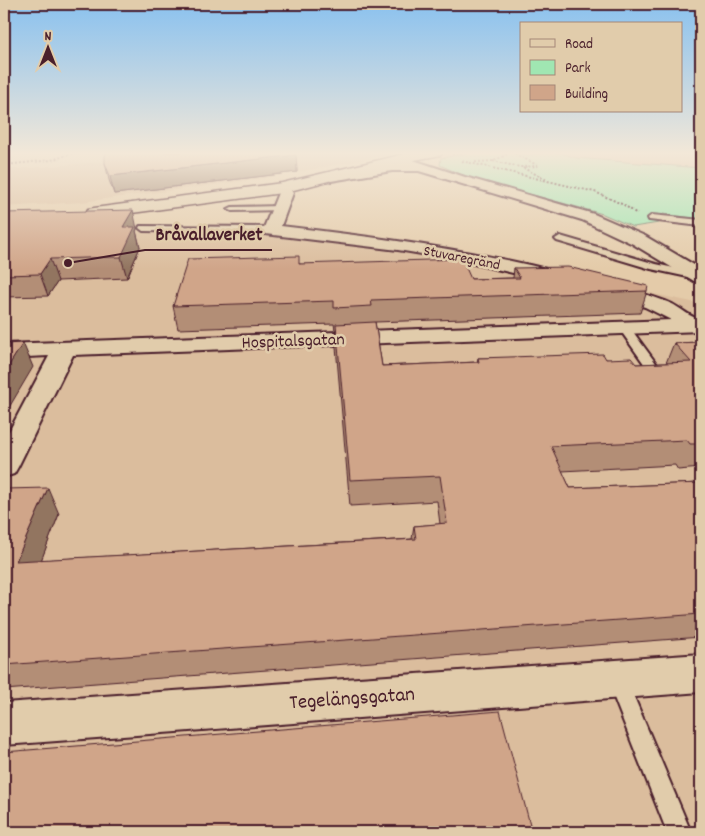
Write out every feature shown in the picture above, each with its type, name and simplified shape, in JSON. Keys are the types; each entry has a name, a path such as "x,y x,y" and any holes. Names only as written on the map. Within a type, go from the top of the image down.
{"main road":[{"path":"78,214 138,209 261,191"}],"street":[{"path":"271,230 285,191"},
{"path":"502,191 588,217 639,240 701,277"},
{"name":"Stuvaregränd","path":"271,230 407,246 458,255 570,281"},
{"path":"595,288 649,302 681,315 695,325"},
{"name":"Hospitalsgatan","path":"4,351 695,325"},
{"path":"4,467 65,348"},
{"name":"Tegelängsgatan","path":"4,724 616,677 701,673"}],"lane":[{"path":"232,209 280,208"},
{"path":"652,218 701,223"},
{"path":"143,228 271,230"},
{"path":"560,239 654,267 701,277"},
{"path":"624,327 660,377 644,377"},
{"path":"616,677 678,832"}],"path":[{"path":"589,191 608,196 629,207 639,215 652,218"}],"shaded area":[{"path":"4,191 167,191 82,202 4,207"},
{"path":"138,225 235,226 295,230 640,291 701,304 701,832 4,832 4,228"}],"green space":[{"path":"519,191 701,191 701,219 663,214 659,223 633,227 603,214"}],"building":[{"path":"133,210 123,227 135,227 121,257 50,259 40,274 4,275 4,213"},
{"path":"299,256 299,264 462,259 471,279 520,278 514,268 568,267 648,286 647,291 371,300 372,306 334,308 334,301 173,306 188,259"},
{"path":"375,322 382,366 479,362 478,358 603,354 606,359 631,358 636,364 691,362 674,343 701,342 701,444 690,444 687,440 551,446 570,488 701,483 701,614 4,665 4,489 48,488 16,561 416,539 414,526 447,523 440,476 350,480 336,324"},
{"path":"23,343 4,373 4,344"},
{"path":"500,711 532,832 4,832 4,752"}],"place":[{"name":"Bråvallaverket","path":"68,263"}]}
